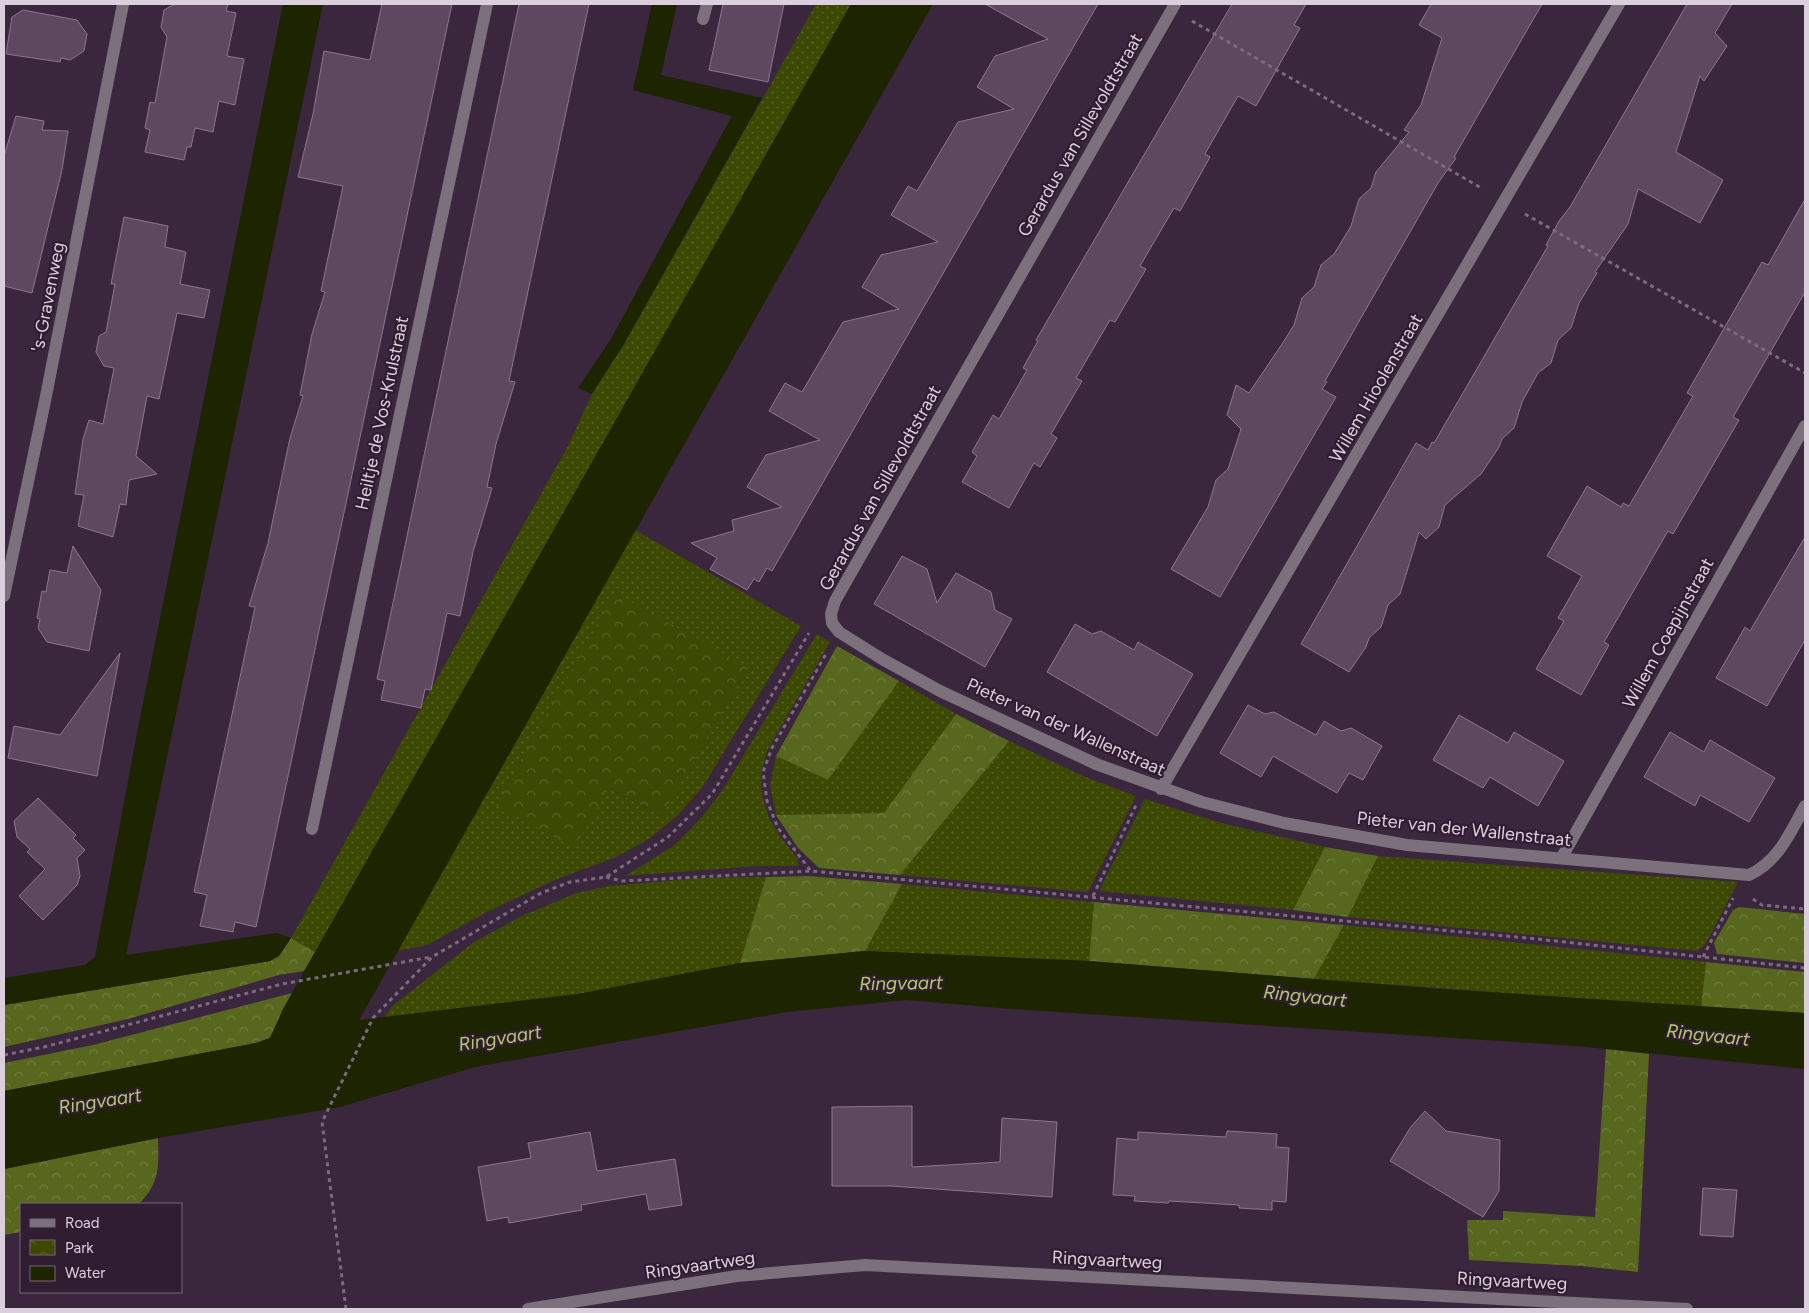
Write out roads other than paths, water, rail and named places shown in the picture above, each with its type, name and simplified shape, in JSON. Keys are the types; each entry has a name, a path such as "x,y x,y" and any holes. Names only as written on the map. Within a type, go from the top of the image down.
{"street":[{"name":"'s-Gravenweg","path":"4,596 43,411 122,4"},
{"name":"Heiltje de Vos-Krulstraat","path":"312,829 487,4"},
{"path":"703,19 707,4"},
{"name":"Willem Hioolenstraat","path":"1162,789 1618,4"},
{"name":"Gerardus van Sillevoldtstraat","path":"836,627 831,614 835,601 1174,6"},
{"name":"Willem Coepijnstraat","path":"1562,857 1805,426"},
{"name":"Pieter van der Wallenstraat","path":"836,627 890,664 992,716 1096,764 1162,789 1284,823 1385,841 1562,857 1749,880 1775,857 1805,806"},
{"name":"Ringvaartweg","path":"528,1309 737,1276 865,1265 1687,1309"}],"water":[{"path":"283,4 323,4 126,955 277,933 291,938 279,956 270,961 4,1005 4,978 85,965 95,957 137,733"},
{"path":"652,4 677,4 661,75 762,98 624,344 592,394 578,388 611,339 732,116 633,90"},
{"name":"Ringvaart","path":"851,4 933,4 359,1020 578,994 740,963 865,951 1089,961 1441,989 1805,1013 1805,1069 1576,1046 1011,1009 906,1000 787,1012 475,1067 340,1107 158,1138 4,1169 4,1091 256,1043 270,1038 283,1009"}]}
